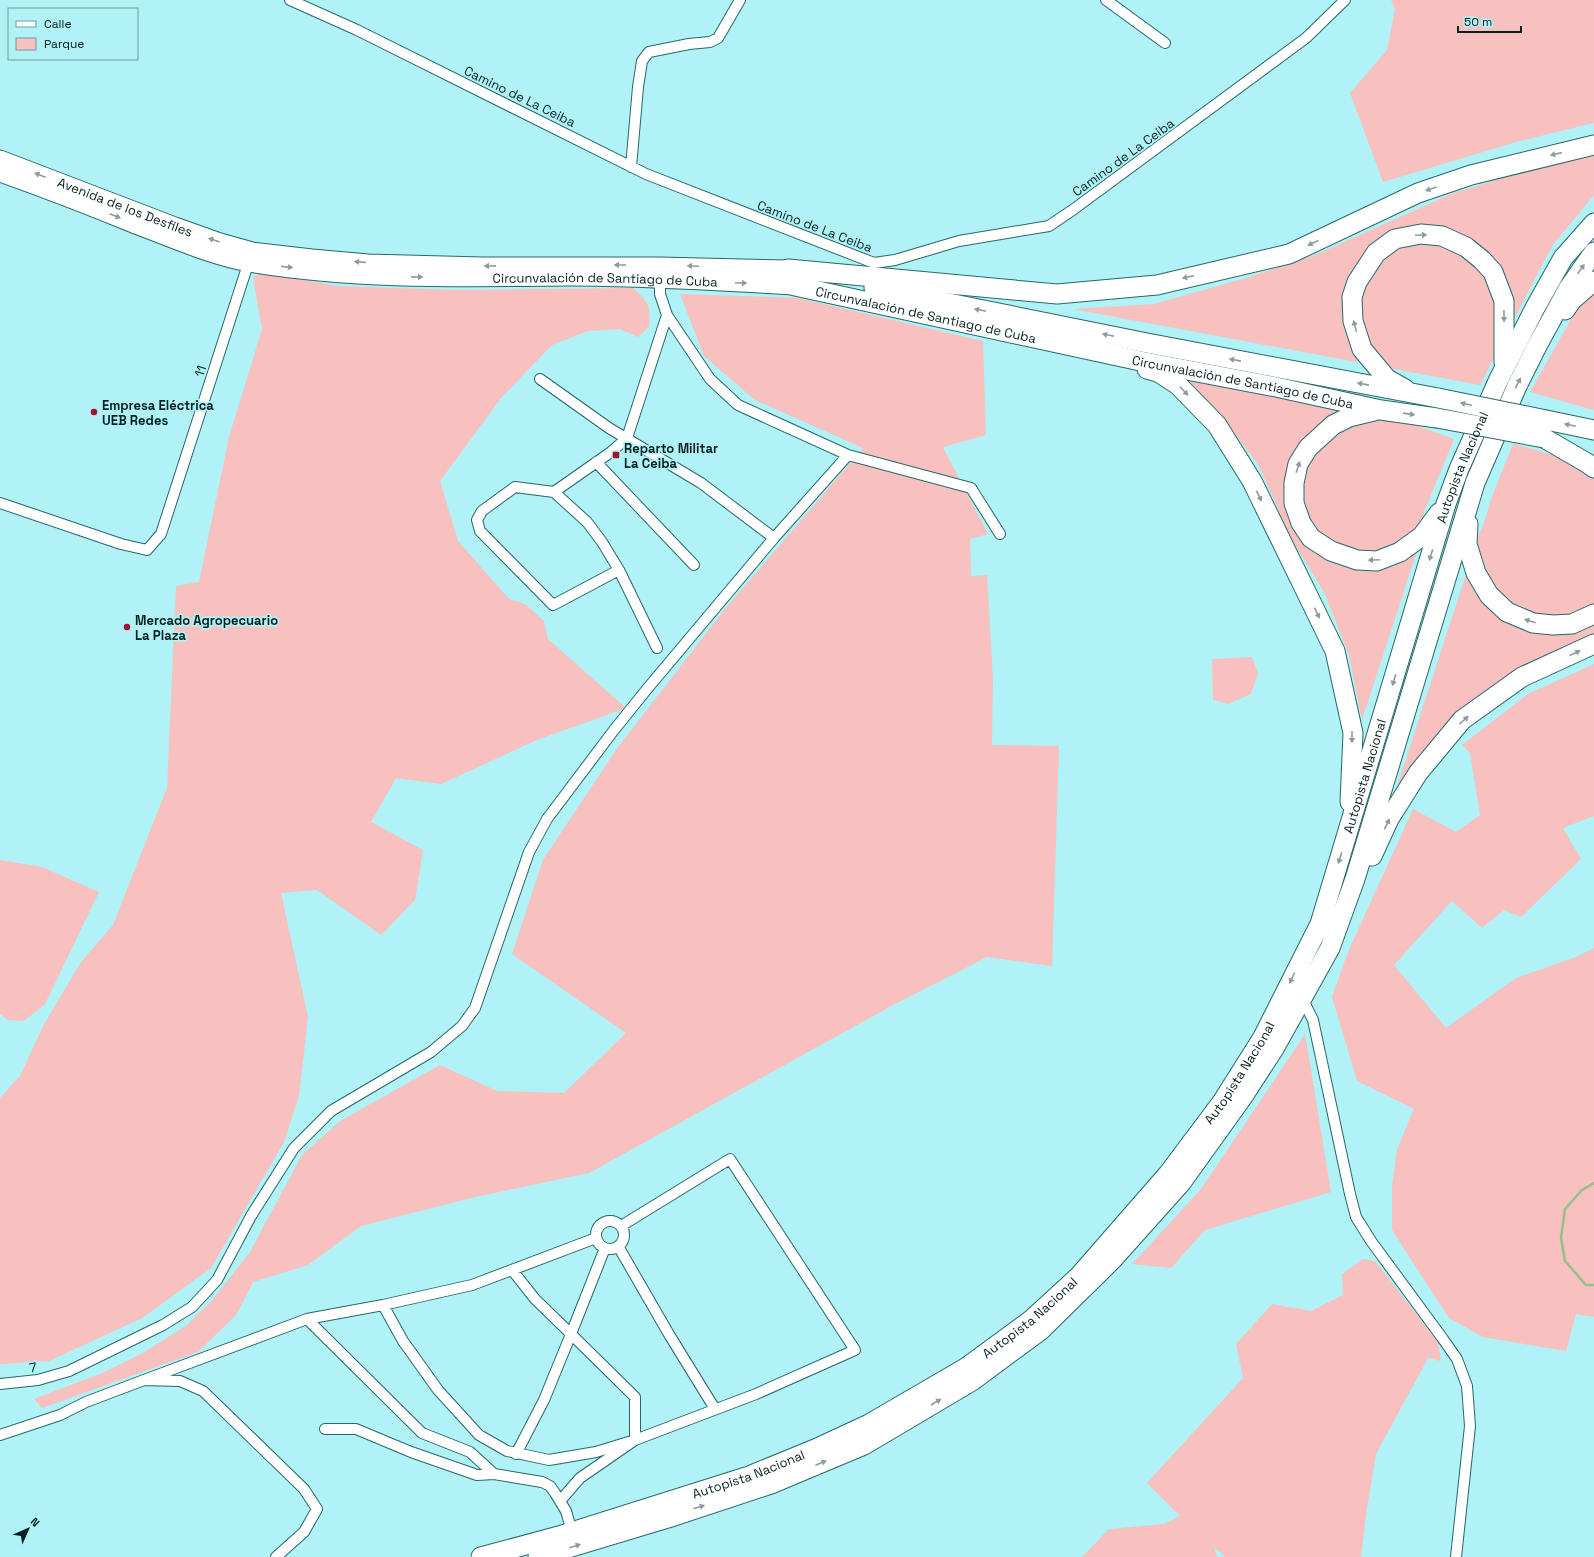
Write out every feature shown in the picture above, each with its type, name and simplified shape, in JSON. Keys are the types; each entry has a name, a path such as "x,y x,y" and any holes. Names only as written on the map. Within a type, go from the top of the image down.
{"highway":[{"path":"792,278 872,277 1057,294 1157,285 1289,254 1418,193 1471,175 1594,145"},
{"name":"Avenida de los Desfiles","path":"0,159 56,187 174,239 219,255 250,257"},
{"name":"Avenida de los Desfiles","path":"0,173 56,187"},
{"name":"Autopista Nacional","path":"482,1557 572,1532 749,1476 815,1449 869,1424 967,1368 1031,1320 1079,1276 1136,1213 1168,1174 1226,1095 1263,1037 1320,924 1446,504 1459,469 1504,370 1535,308 1563,258 1594,223"},
{"path":"1415,394 1387,379 1375,366 1362,349 1353,321 1352,297 1357,282 1376,253 1395,239 1421,234 1442,236 1466,247 1482,260 1493,272 1504,301 1504,370"},
{"name":"Autopista Nacional","path":"538,1557 661,1520 771,1484 864,1445 972,1381 1041,1330 1113,1259 1181,1183 1263,1066 1303,1000 1330,948 1355,879 1475,483 1517,386 1537,346 1568,289 1594,252"},
{"name":"Circunvalación de Santiago de Cuba","path":"250,257 367,276 484,279 571,277 660,272 792,278 928,299 1438,398 1545,429 1594,451"},
{"name":"Circunvalación de Santiago de Cuba","path":"792,278 1145,362 1276,387 1381,410 1437,418 1545,429 1594,430"},
{"path":"1537,346 1572,300 1594,281"},
{"path":"1044,339 1158,372 1178,385 1216,425 1252,481 1335,651 1352,733 1350,796 1346,836"},
{"path":"1381,410 1349,417 1333,426 1308,448 1298,464 1294,483 1294,503 1301,523 1311,538 1331,551 1357,560 1377,561 1400,552 1422,536 1446,504"},
{"path":"1545,429 1594,468"},
{"path":"1475,483 1468,516 1467,544 1476,573 1489,595 1507,612 1533,623 1553,625 1572,624 1594,614"},
{"path":"1330,948 1389,819 1418,773 1462,720 1522,677 1594,644"}],"street":[{"name":"Camino de La Ceiba","path":"290,0 357,30 631,167 874,263 895,260 960,241 1048,226 1074,209 1306,38 1345,0"},
{"path":"631,167 638,87 642,61 645,56 649,52 682,45 714,41 718,38 740,0"},
{"path":"1106,0 1164,43"},
{"name":"11","path":"0,503 121,544 147,550 161,534 250,257"},
{"path":"872,277 895,260"},
{"path":"660,272 660,294 667,315 710,379 738,405 848,455 971,488 1000,534"},
{"path":"554,492 611,452 627,438 667,315"},
{"path":"540,378 609,428 701,483 774,538"},
{"name":"7","path":"0,1384 38,1380 69,1372 163,1326 192,1307 217,1280 251,1216 294,1148 331,1111 431,1052 462,1026 475,1008 529,852 547,819 642,695 774,538 848,455"},
{"path":"596,462 694,565"},
{"path":"619,570 553,605 480,531 477,520 482,511 515,487 554,492 586,522 602,542 619,570 657,648"},
{"path":"1303,1000 1313,1020 1356,1217 1371,1241 1457,1359 1467,1386 1470,1426 1456,1557"},
{"path":"383,1305 403,1341 438,1390 479,1435 507,1451 549,1460 596,1452 635,1440 756,1394 855,1350 730,1159 621,1226"},
{"path":"613,1221 621,1226 624,1235 618,1246 614,1248 605,1248 598,1242 596,1238 597,1228 604,1222 613,1221"},
{"path":"0,1435 60,1414 86,1402 307,1319 383,1305 472,1285 596,1238"},
{"path":"618,1246 670,1336 715,1409"},
{"path":"516,1454 544,1400 605,1248"},
{"path":"512,1270 534,1299 635,1397 635,1440"},
{"path":"307,1319 422,1433 470,1452 494,1474"},
{"path":"144,1380 180,1381 203,1391 304,1489 317,1509 304,1532 276,1557"},
{"path":"326,1429 356,1429 411,1452 477,1475 494,1474 542,1482 550,1486 566,1511 572,1532"},
{"path":"560,1501 580,1478 635,1440"}],"green space":[{"path":"1391,0 1594,0 1594,123 1516,142 1383,182 1350,93 1387,50 1395,9"},
{"path":"1594,152 1594,195 1552,246 1480,385 1073,309 1154,304 1249,277 1315,255 1451,194 1540,166"},
{"path":"261,272 337,286 456,290 633,288 646,301 649,309 649,327 638,337 620,329 588,331 552,345 501,398 440,481 458,541 509,599 525,604 544,621 548,639 626,708 537,740 441,784 396,778 371,822 423,850 415,900 381,935 317,890 281,893 308,1017 299,1096 284,1142 211,1268 142,1318 49,1361 0,1364 0,1098 20,1076 43,1026 81,962 113,925 167,788 176,586 199,582 229,437 262,329 253,278"},
{"path":"1594,278 1594,410 1530,392"},
{"path":"680,294 798,298 983,341 986,435 943,447 988,534 970,539 971,576 987,575 993,680 992,745 1059,746 1052,966 987,957 895,1004 589,1173 475,1197 361,1226 308,1265 253,1282 236,1315 198,1352 42,1408 34,1399 100,1374 143,1353 187,1325 213,1299 250,1252 302,1155 340,1121 440,1065 497,1091 564,1093 626,1033 512,954 543,860 618,747 724,610 863,448 755,400 704,356"},
{"path":"1186,379 1386,415 1454,439 1424,512 1418,548 1362,720 1349,655 1324,592 1291,538 1259,466 1218,411"},
{"path":"1513,444 1594,465 1594,635 1516,673 1393,799 1470,562 1474,545 1484,523 1491,499"},
{"path":"1252,657 1258,673 1251,694 1228,704 1213,700 1212,659"},
{"path":"1594,664 1594,816 1563,828 1581,859 1521,917 1504,910 1482,928 1452,901 1394,965 1446,1028 1516,978 1576,957 1594,948 1594,1317 1576,1314 1566,1351 1483,1337 1449,1318 1392,1230 1392,1186 1397,1149 1414,1109 1357,1081 1332,997 1348,952 1413,809 1456,832 1480,815 1470,753 1462,745 1528,694"},
{"path":"0,860 42,867 99,892 45,1004 24,1021 8,1020 0,1014"},
{"path":"1305,1034 1331,1192 1205,1230 1171,1268 1132,1264 1201,1189"},
{"path":"1363,1259 1375,1261 1438,1342 1441,1361 1428,1358 1376,1454 1361,1557 1225,1557 1214,1547 1217,1557 1082,1557 1109,1529 1164,1524 1180,1516 1147,1483 1243,1378 1236,1344 1272,1304 1311,1311 1343,1295 1342,1274"}],"waterway":[{"path":"1594,1183 1582,1190 1565,1209 1561,1238 1565,1261 1586,1285 1594,1285"}],"place":[{"name":"Empresa Eléctrica UEB Redes","path":"94,412"},
{"name":"Reparto Militar La Ceiba","path":"616,455"},
{"name":"Mercado Agropecuario La Plaza","path":"127,627"}]}
